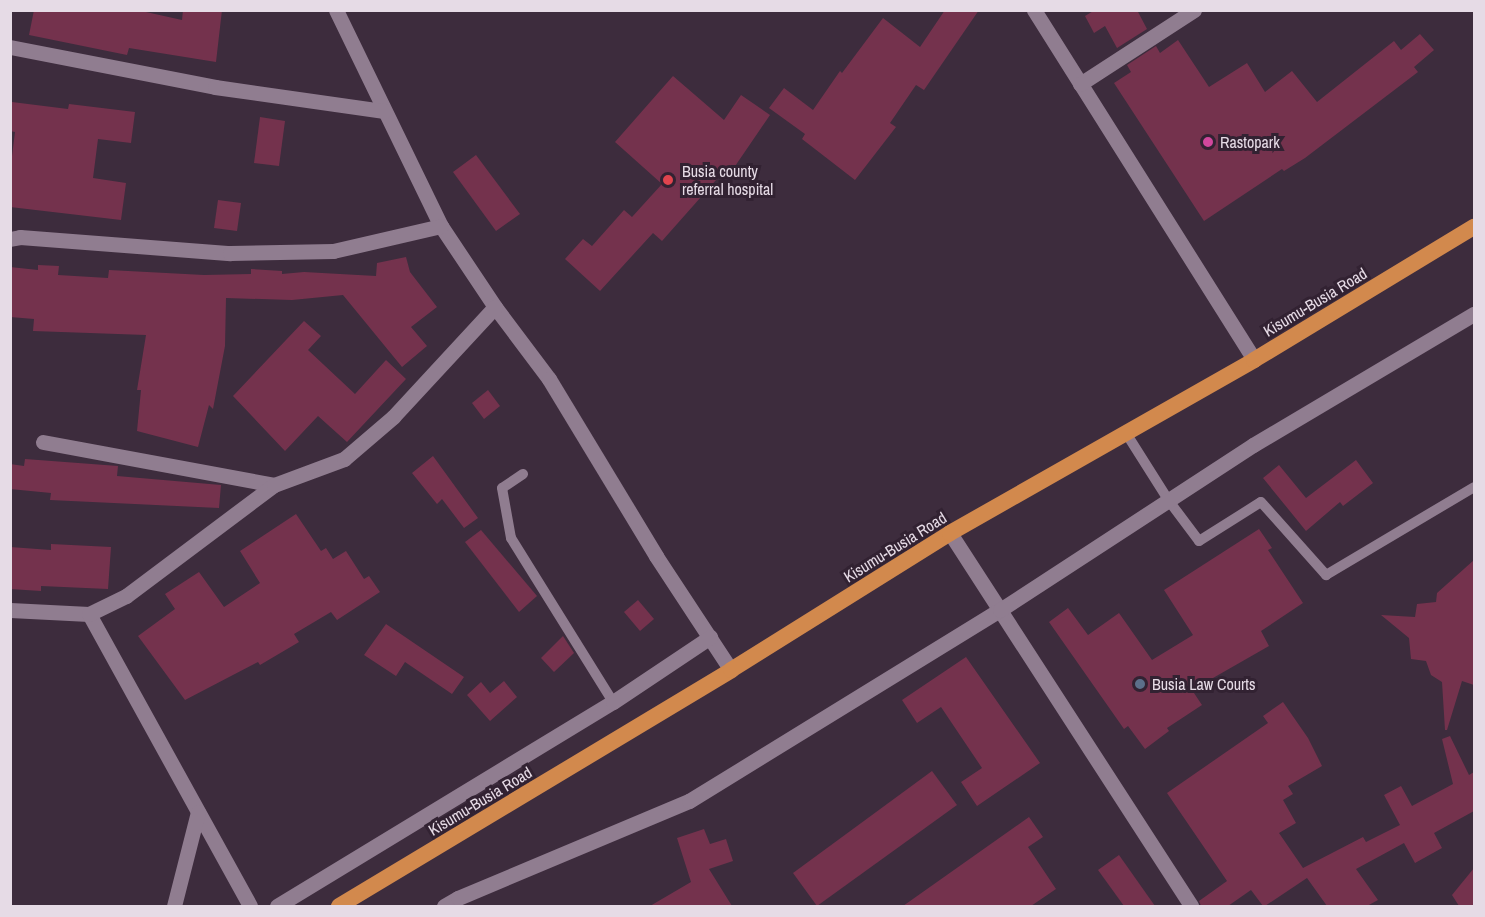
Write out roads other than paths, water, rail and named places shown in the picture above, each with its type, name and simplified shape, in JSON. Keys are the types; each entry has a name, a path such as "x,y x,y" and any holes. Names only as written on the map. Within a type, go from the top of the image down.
{"highway":[{"name":"Kisumu-Busia Road","path":"339,906 731,670 950,533 1254,360 1474,227"}],"street":[{"path":"336,10 441,226 495,307 549,380 657,556 731,670"},
{"path":"1034,10 1254,360"},
{"path":"1080,84 1194,10"},
{"path":"10,47 214,87 384,111"},
{"path":"10,239 20,237 230,253 333,251 441,226"},
{"path":"10,610 89,614 126,596 274,485 344,459 393,417 495,307"},
{"path":"444,906 458,898 689,801 1000,610 1253,445 1474,314"},
{"path":"43,442 274,485"},
{"path":"950,533 1191,906"},
{"path":"89,614 250,906"},
{"path":"278,906 613,702 711,637"},
{"path":"174,906 198,812"}],"lane":[{"path":"1126,433 1169,501 1199,541 1261,502 1326,575 1474,487"},
{"path":"523,474 502,488 511,538 613,702"}],"place":[{"name":"Rastopark","path":"1208,142"},
{"name":"Busia county referral hospital","path":"668,180"},
{"name":"Busia Law Courts","path":"1140,684"}]}
